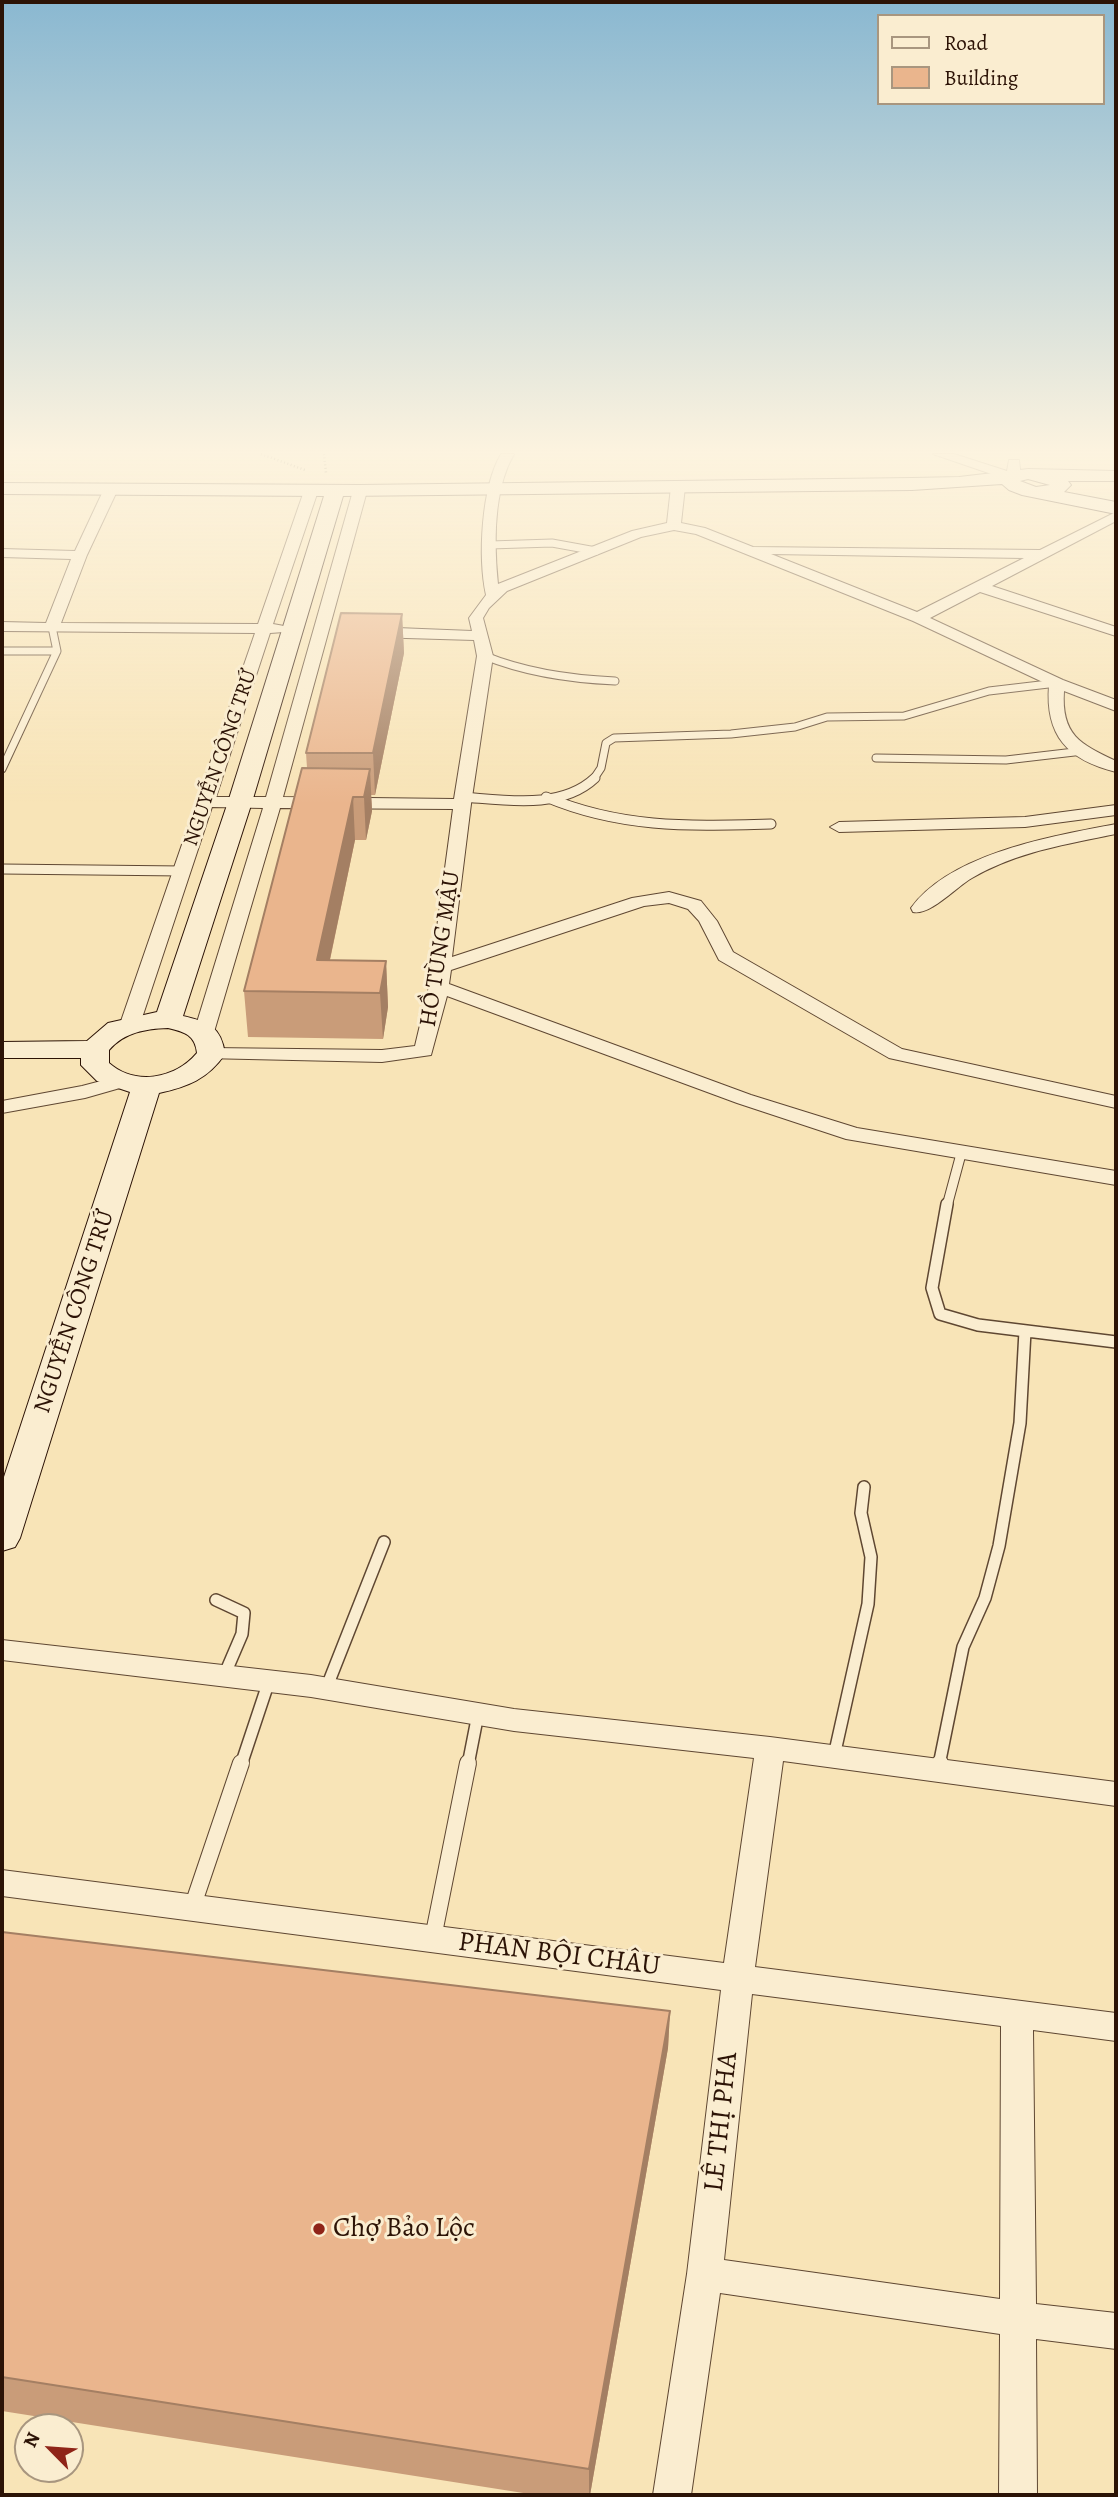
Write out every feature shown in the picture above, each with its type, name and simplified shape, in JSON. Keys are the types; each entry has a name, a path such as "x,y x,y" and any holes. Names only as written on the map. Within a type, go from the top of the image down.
{"street":[{"path":"52,627 74,571"},
{"name":"NGUYỄN CÔNG TRỨ","path":"130,1024 205,802 266,629 290,571"},
{"name":"NGUYỄN CÔNG TRỨ","path":"169,1020 294,630 306,571"},
{"path":"2,1107 133,1083 162,1084 198,1069 274,802 329,631 342,571"},
{"path":"489,571 489,584 493,595"},
{"path":"362,632 479,636 476,618 493,595 502,588 546,571"},
{"path":"798,571 918,618 1057,683 1116,705"},
{"path":"918,618 1013,571"},
{"path":"981,587 1116,632"},
{"path":"2,627 329,631"},
{"name":"HỒ TÙNG MẬU","path":"207,1043 382,1056 424,1051 440,977 485,656 479,636"},
{"path":"1057,683 1055,701 1060,731 1083,751 1116,767"},
{"path":"205,802 463,801"},
{"path":"839,827 1025,822 1116,810"},
{"path":"920,908 969,869 1007,854 1116,829"},
{"path":"440,977 639,902 671,896 683,898 694,904 708,920 719,947 726,956 896,1054 984,1071 1116,1102"},
{"path":"440,977 800,1119 878,1139 1116,1178"},
{"path":"133,1083 100,1072 95,1065 95,1049 108,1035 130,1024 169,1020 184,1023 207,1043"},
{"path":"2,1051 95,1049"},
{"name":"NGUYỄN CÔNG TRỨ","path":"2,1538 133,1083"},
{"path":"2,1650 268,1681 514,1720 770,1748 1116,1794"},
{"name":"LÊ THỊ PHA","path":"672,2495 705,2274 738,1978 770,1748"},
{"name":"PHAN BỘI CHÂU","path":"2,1883 1116,2026"},
{"path":"1017,2014 1018,2495"},
{"path":"705,2274 1017,2319 1116,2330"}],"lane":[{"path":"2,769 57,651 52,627"},
{"path":"2,651 57,651"},
{"path":"485,656 536,674 568,680 615,681"},
{"path":"463,801 518,800 577,794 600,774 606,743 614,738 731,734 794,727 827,717 904,716 989,691 1057,683"},
{"path":"876,758 1030,758 1059,757 1083,751"},
{"path":"546,797 580,812 662,827 771,824"},
{"path":"2,869 182,871"},
{"path":"961,1154 946,1208 932,1288 940,1314 978,1325 1116,1342"},
{"path":"938,1770 946,1742 963,1647 985,1598 999,1546 1020,1423 1025,1331"},
{"path":"834,1756 868,1604 871,1557 861,1513 864,1487"},
{"path":"326,1689 384,1542"},
{"path":"216,1600 244,1613 242,1634 224,1676"},
{"path":"191,1908 268,1681"},
{"path":"433,1938 478,1714"}],"building":[{"path":"341,613 402,614 373,753 306,753"},
{"path":"302,768 370,769 364,797 353,797 317,960 386,961 380,993 244,991"},
{"name":"Chợ Bảo Lộc","path":"2,1932 670,2011 589,2469 2,2377"}],"place":[{"name":"Chợ Bảo Lộc","path":"319,2229"}]}
